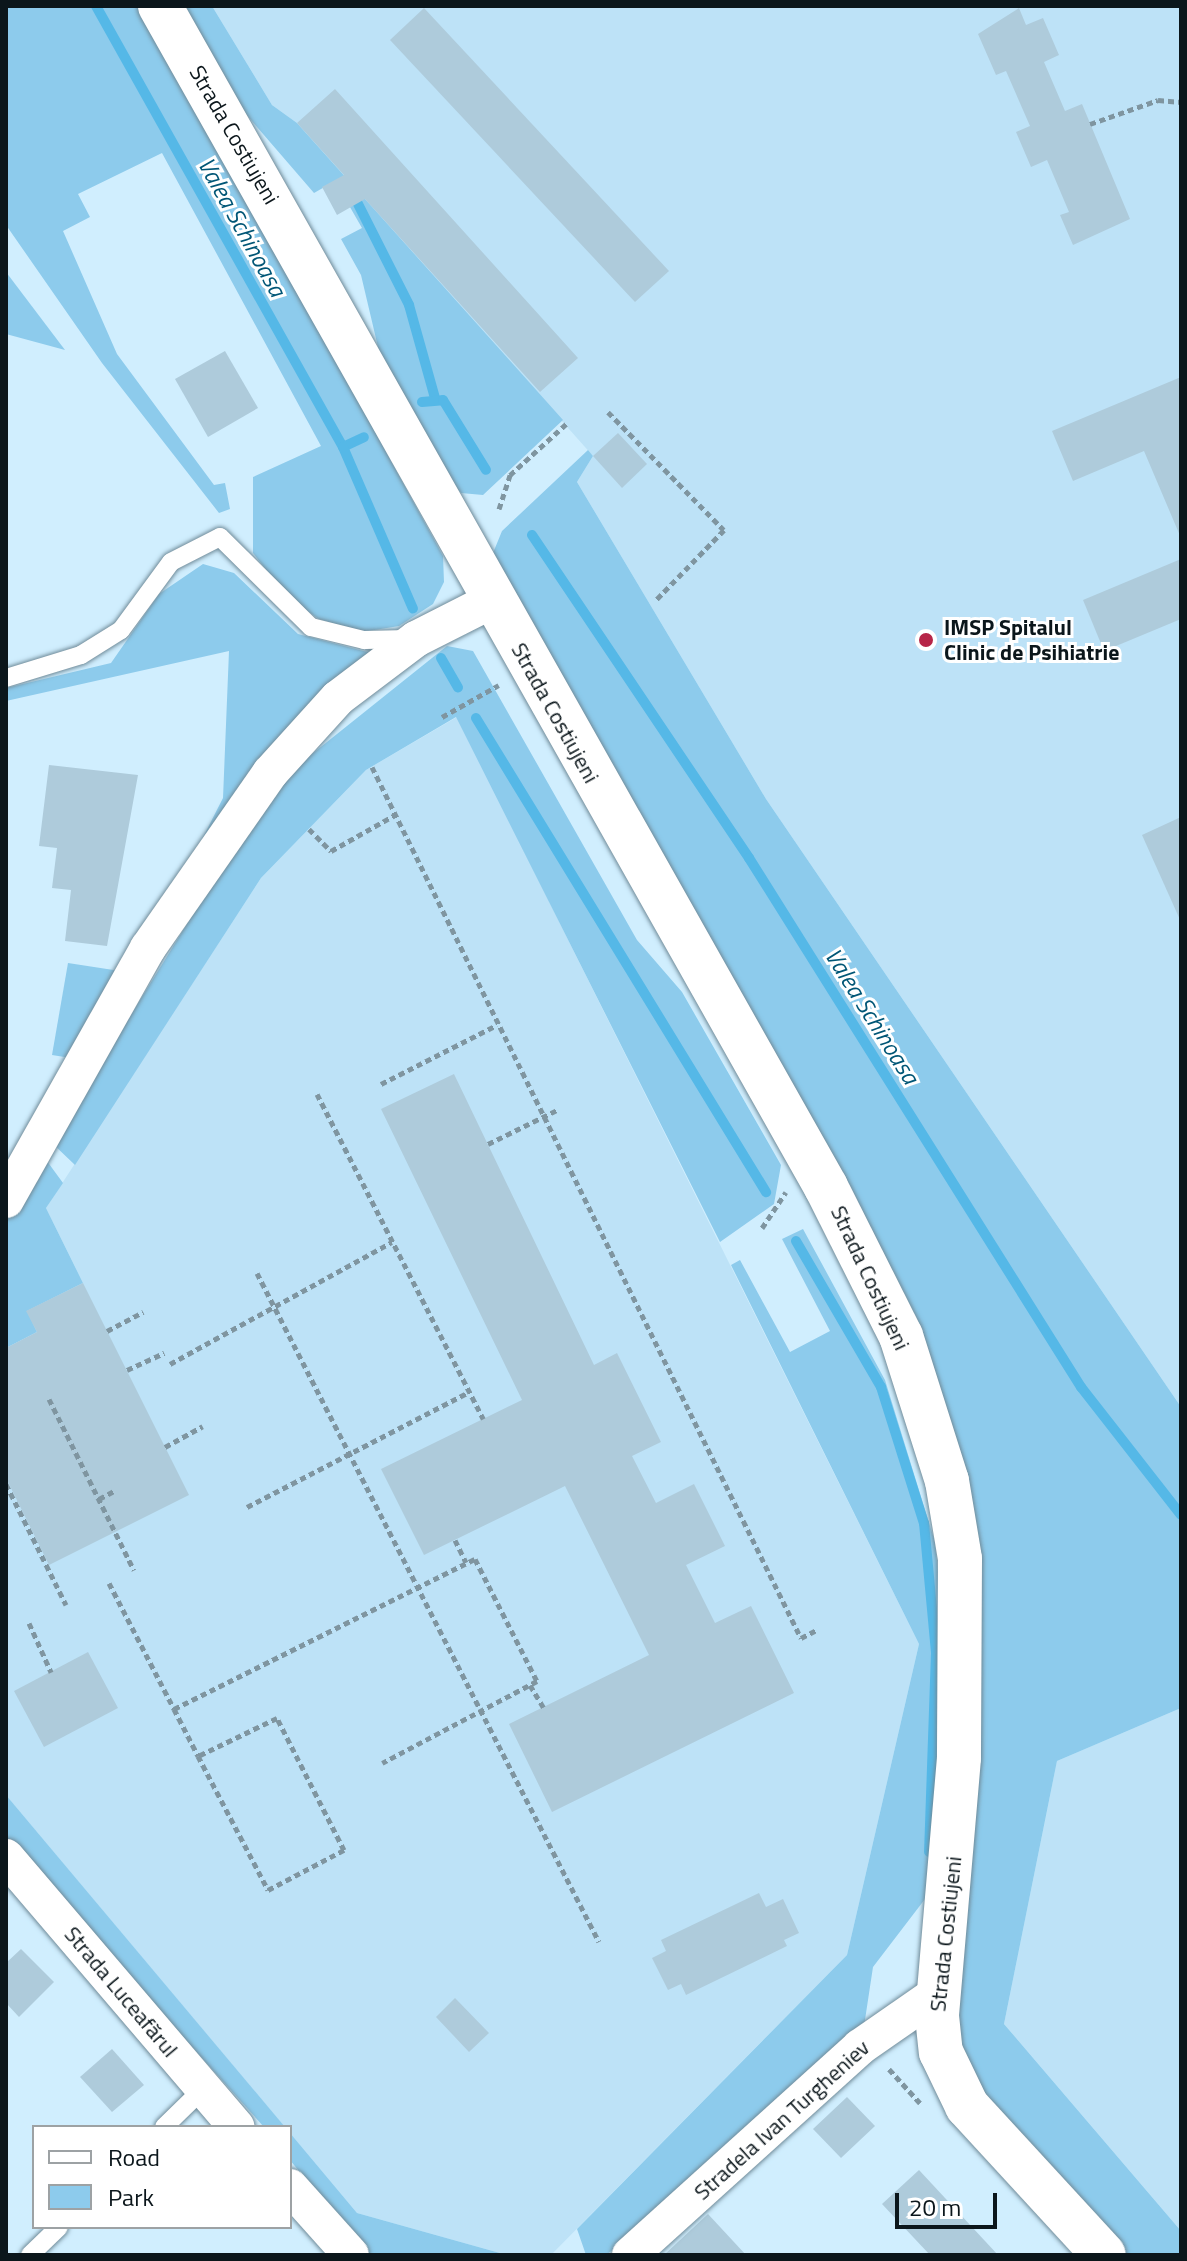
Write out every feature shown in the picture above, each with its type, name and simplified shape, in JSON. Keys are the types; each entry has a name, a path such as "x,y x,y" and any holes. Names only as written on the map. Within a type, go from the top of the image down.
{"street":[{"name":"Strada Costiujeni","path":"160,6 826,1187 901,1336 935,1438 956,1525 962,1671 956,1838 939,1992 938,2038 967,2106 1104,2255"},
{"path":"6,1200 148,948 270,773 338,698 416,639 493,600"},
{"name":"Strada Luceafărul","path":"6,1857 235,2125"},
{"name":"Stradela Ivan Turgheniev","path":"630,2255 860,2047 939,1992"},
{"path":"292,2189 351,2255"}],"lane":[{"path":"6,678 81,655 121,630 171,562 220,537 311,627 364,640 416,639"},
{"path":"166,2125 203,2089"},
{"path":"30,2255 57,2229"}],"path":[{"path":"1090,124 1158,100 1181,102"},
{"path":"608,412 724,530 656,600"},
{"path":"499,509 510,475 566,424"},
{"path":"442,717 500,685"},
{"path":"372,767 801,1638 817,1630"},
{"path":"309,829 331,851 395,815"},
{"path":"381,1084 497,1025"},
{"path":"317,1094 483,1419"},
{"path":"488,1144 559,1109"},
{"path":"170,1364 392,1242"},
{"path":"257,1273 477,1713 599,1942"},
{"path":"107,1331 143,1312"},
{"path":"127,1370 164,1353"},
{"path":"247,1507 469,1392"},
{"path":"49,1399 134,1570"},
{"path":"165,1447 203,1426"},
{"path":"6,1484 66,1605"},
{"path":"99,1499 114,1491"},
{"path":"455,1540 466,1563"},
{"path":"174,1709 475,1559 537,1681 382,1763"},
{"path":"109,1583 198,1756 268,1890 344,1850 277,1718 198,1756"},
{"path":"29,1623 51,1672"},
{"path":"530,1685 543,1707"}],"shaded area":[{"name":"IMSP Spitalul Clinic de Psihiatrie","path":"212,6 1181,6 1181,1407 766,799 577,482 593,456 297,123 272,105"},
{"path":"457,717 919,1644 847,1955 551,2255 507,2255 357,2213 292,2136 292,2125 283,2125 6,1795 6,1348 37,1332 26,1311 83,1283 46,1208 261,878 366,770"},
{"path":"1181,1708 1181,2231 1004,2024 1057,1761"}],"green space":[{"path":"6,6 142,6 443,556 444,582 433,604 399,626 362,632 319,619 288,598 253,553 253,477 321,446 162,153 78,194 90,217 63,231 117,354 214,485 225,483 230,509 219,513 102,363 6,225"},
{"path":"182,6 212,6 272,105 297,123 563,420 483,495 461,493 450,481 382,364 361,275 341,239 362,228 335,181 314,193 245,113"},
{"path":"6,272 65,350 6,334"},
{"path":"588,450 593,456 577,482 766,799 1181,1407 1181,1708 1057,1761 1004,2024 1181,2231 1181,2255 1121,2255 987,2110 953,2035 963,1499 493,553 502,531"},
{"path":"203,564 234,573 298,634 375,654 193,857 223,798 229,651 6,701 6,688 111,663 159,594"},
{"path":"447,646 473,651 637,940 682,992 781,1165 774,1204 720,1242 456,717 366,770 261,878 75,1165 52,1143 272,786"},
{"path":"68,963 120,971 77,1059 52,1055"},
{"path":"44,1157 63,1183 46,1208 83,1283 27,1311 37,1332 6,1348 6,1221"},
{"path":"803,1229 885,1380 935,1542 943,1624 942,1787 925,1899 873,1967 863,2033 682,2197 606,2255 586,2255 577,2229 847,1955 919,1644 731,1265 740,1260 790,1352 830,1331 782,1239"},
{"path":"6,1795 283,2125 262,2125 6,1840"},
{"path":"292,2135 357,2213 507,2255 367,2255 292,2162"}],"building":[{"path":"424,8 669,271 635,302 390,40"},
{"path":"1019,8 1026,25 1043,18 1059,55 1044,62 1065,111 1082,104 1130,219 1073,245 1060,215 1069,212 1047,160 1031,167 1016,132 1030,126 1006,71 996,75 978,34"},
{"path":"335,89 578,358 540,392 365,199 337,215 322,187 344,175 297,123"},
{"path":"225,351 258,408 208,437 175,379"},
{"path":"1181,377 1181,538 1144,451 1073,481 1052,431"},
{"path":"618,433 647,464 622,488 593,456"},
{"path":"1181,559 1181,619 1104,651 1083,600"},
{"path":"49,765 138,775 107,946 65,941 71,890 52,888 57,848 39,846"},
{"path":"1181,817 1181,922 1142,835"},
{"path":"454,1074 594,1365 617,1353 661,1442 632,1456 656,1503 694,1484 725,1546 686,1565 715,1623 751,1606 794,1693 552,1812 509,1724 649,1655 565,1486 424,1555 381,1469 522,1400 381,1109"},
{"path":"83,1283 189,1495 49,1565 6,1478 6,1348 37,1332 26,1311"},
{"path":"88,1652 118,1708 44,1747 14,1691"},
{"path":"759,1893 766,1907 783,1899 799,1933 784,1940 787,1946 686,1995 681,1984 668,1990 652,1958 666,1951 661,1940"},
{"path":"21,1949 54,1982 19,2017 6,2003 6,1963"},
{"path":"455,1998 489,2033 469,2052 436,2017"},
{"path":"112,2049 144,2085 112,2112 80,2077"},
{"path":"847,2097 875,2126 841,2158 813,2129"},
{"path":"919,2170 998,2255 930,2255 882,2204"},
{"path":"708,2214 746,2255 664,2255"}],"waterway":[{"name":"Valea Schinoasa","path":"96,6 343,447 364,437"},
{"path":"355,198 409,305 435,398"},
{"name":"Valea Schinoasa","path":"422,402 443,400 486,470"},
{"path":"343,447 413,609"},
{"name":"Valea Schinoasa","path":"532,535 749,858 1081,1387 1181,1515"},
{"path":"441,658 458,687"},
{"path":"476,718 766,1192"},
{"path":"796,1241 881,1387 924,1523 936,1653 929,1852"}],"place":[{"name":"IMSP Spitalul Clinic de Psihiatrie","path":"926,640"}]}
